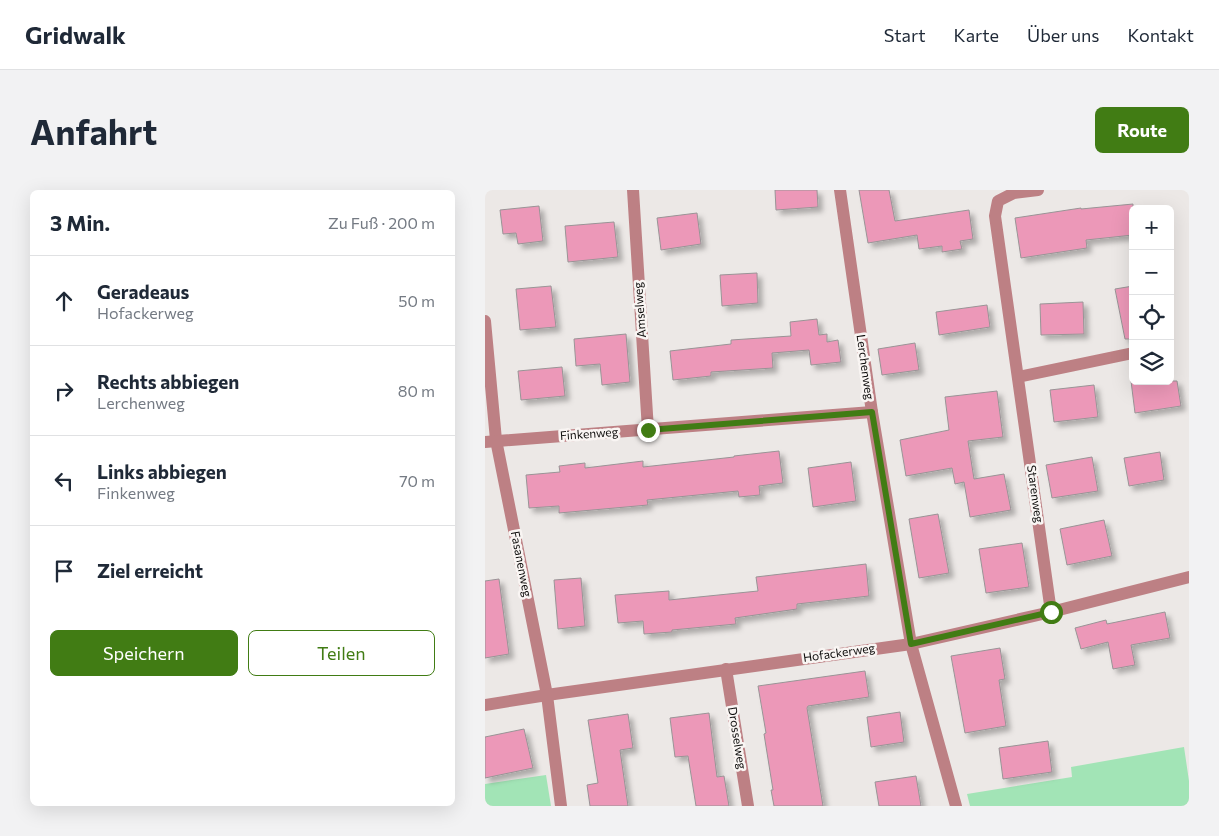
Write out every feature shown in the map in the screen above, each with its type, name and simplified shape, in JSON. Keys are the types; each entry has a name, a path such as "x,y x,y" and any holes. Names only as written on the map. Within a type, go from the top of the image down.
{"street":[{"name":"Amselweg","path":"633,190 648,430"},
{"name":"Lerchenweg","path":"840,190 872,412 911,644 955,806"},
{"name":"Starenweg","path":"1038,190 1014,193 998,201 995,216 1051,612"},
{"name":"Fasanenweg","path":"485,321 491,441 547,694 561,806"},
{"path":"1018,377 1129,354"},
{"name":"Finkenweg","path":"491,441 872,412"},
{"name":"Hofackerweg","path":"485,705 547,694 911,644 1051,612 1189,577"},
{"name":"Drosselweg","path":"726,669 747,806"}],"green space":[{"path":"1184,747 1189,781 1189,806 970,806 967,794 1072,777 1071,767"},
{"path":"546,775 551,806 485,806 485,784"}],"building":[{"path":"775,190 817,190 818,207 776,210"},
{"path":"859,190 889,190 895,221 969,210 973,239 960,241 962,249 942,252 942,246 919,249 917,235 868,243"},
{"path":"1133,204 1129,205 1129,235 1086,240 1087,248 1021,258 1015,218"},
{"path":"539,206 543,241 518,244 516,233 503,234 500,210"},
{"path":"697,213 701,244 661,250 657,218"},
{"path":"614,222 618,257 568,262 565,226"},
{"path":"757,273 758,303 722,306 720,275"},
{"path":"551,286 556,327 520,330 516,289"},
{"path":"1129,287 1129,339 1125,339 1115,289"},
{"path":"1083,302 1084,334 1041,335 1040,304"},
{"path":"987,305 990,327 939,335 936,312"},
{"path":"817,319 819,335 827,334 827,342 838,340 841,362 811,365 809,350 772,353 773,368 711,372 711,376 673,380 670,351 731,344 731,340 791,336 790,322"},
{"path":"626,334 630,382 602,385 600,364 576,366 574,339"},
{"path":"915,343 919,370 882,375 878,349"},
{"path":"562,367 565,396 521,400 518,371"},
{"path":"1174,381 1177,381 1181,406 1135,413 1132,385 1174,385"},
{"path":"1094,385 1098,417 1054,422 1050,390"},
{"path":"997,391 1003,437 968,441 974,479 1004,474 1011,510 970,517 964,482 955,484 952,468 906,476 900,440 949,430 945,397"},
{"path":"779,451 783,483 759,486 760,495 739,497 738,491 647,500 648,505 559,513 559,506 529,508 526,475 560,472 559,466 585,463 585,468 643,461 643,467"},
{"path":"1160,452 1164,480 1129,486 1124,458"},
{"path":"1092,457 1098,491 1052,498 1046,465"},
{"path":"851,462 856,501 813,507 808,468"},
{"path":"938,514 949,573 919,578 909,519"},
{"path":"1104,520 1112,556 1067,565 1060,529"},
{"path":"1022,543 1029,587 986,593 979,549"},
{"path":"866,564 869,596 797,604 797,609 735,618 736,624 672,630 672,632 644,634 643,621 618,623 615,595 669,591 669,600 758,591 756,577"},
{"path":"581,578 585,626 558,629 554,580"},
{"path":"499,579 509,654 485,658 485,581"},
{"path":"1165,612 1170,638 1131,645 1135,665 1113,669 1108,642 1081,649 1075,628 1106,620 1107,624"},
{"path":"1000,648 1005,679 999,680 1006,726 965,733 951,656"},
{"path":"865,671 869,697 808,706 807,708 823,806 774,806 764,734 766,733 758,686"},
{"path":"900,712 904,742 871,747 867,717"},
{"path":"709,713 717,777 724,776 729,806 696,806 688,756 675,757 670,718"},
{"path":"628,714 633,748 620,750 628,806 590,806 587,785 598,783 588,720"},
{"path":"524,729 533,768 485,778 485,737"},
{"path":"1048,741 1052,772 1003,779 999,748"},
{"path":"916,776 921,806 879,806 875,782"}],"route":[{"path":"648,430 872,412 911,644 1051,612"}]}
